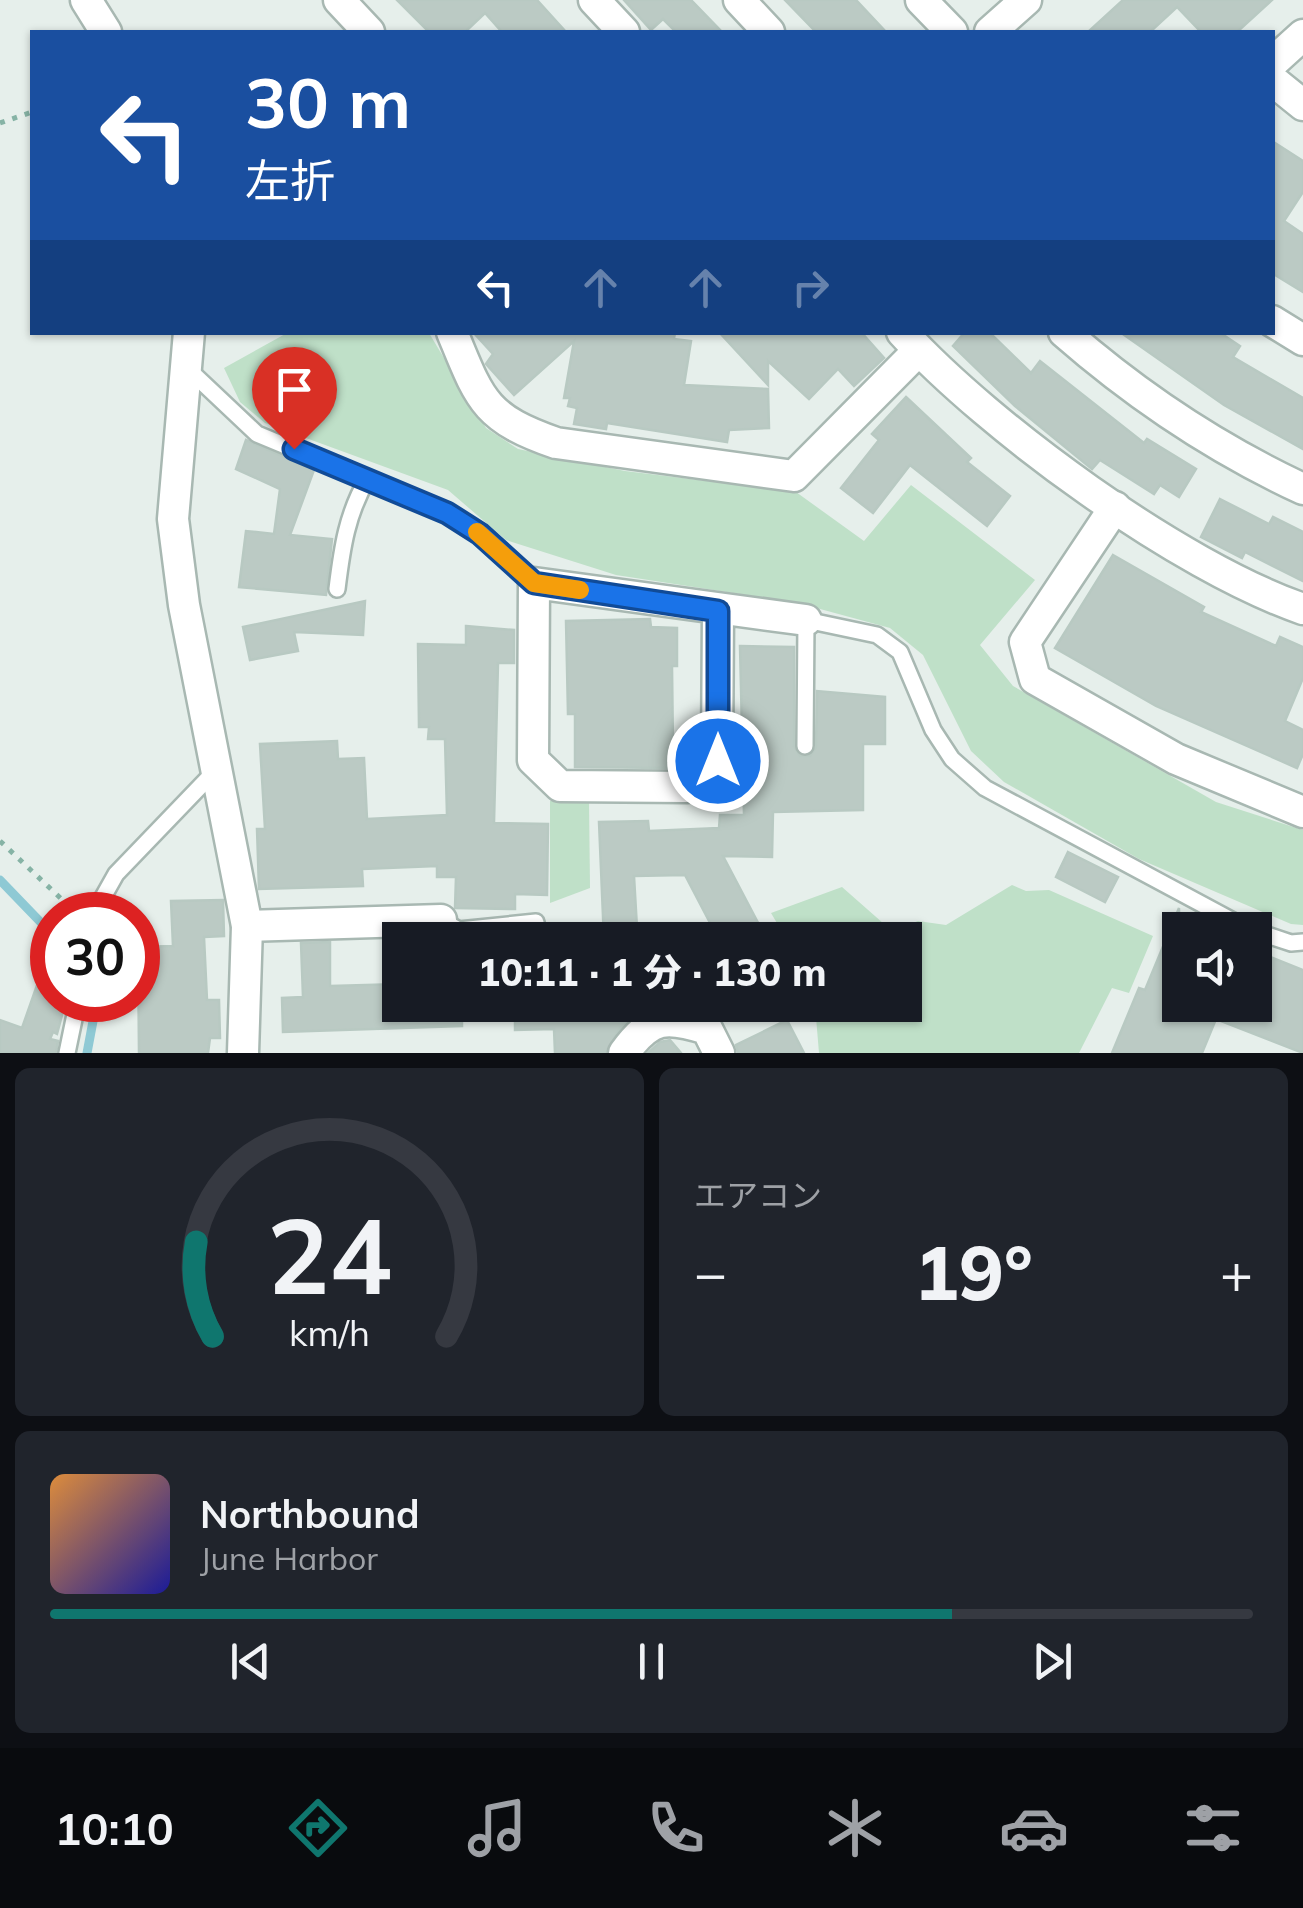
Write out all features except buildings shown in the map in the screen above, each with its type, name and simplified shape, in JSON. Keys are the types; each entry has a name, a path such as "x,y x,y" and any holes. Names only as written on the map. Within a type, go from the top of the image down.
{"street":[{"path":"86,0 105,30"},
{"path":"339,0 367,30"},
{"path":"594,0 622,30"},
{"path":"739,0 767,30"},
{"path":"921,0 950,30"},
{"path":"992,30 1026,0"},
{"path":"1275,60 1303,35"},
{"path":"1275,82 1303,105"},
{"path":"1275,323 1303,340"},
{"path":"188,335 174,519 184,605 246,926 243,1053"},
{"path":"453,335 473,384 494,415 519,430 556,444 794,476 910,342 1014,434 1115,507 1199,559 1303,609"},
{"path":"1067,335 1107,370 1182,421 1255,467 1303,490"},
{"path":"1115,507 1025,642 1035,679 1176,759 1303,812"},
{"path":"718,611 718,761 686,787 560,786 533,760 534,583 806,620"},
{"path":"246,926 441,920"},
{"path":"624,1053 641,1030 671,1018 707,1029 719,1053"}],"lane":[{"path":"187,368 257,434 447,513 480,534 534,583"},
{"path":"337,589 343,537 354,501 368,478"},
{"path":"805,746 806,620 878,635 900,652 934,730 952,760 985,788 1217,912"},
{"path":"106,892 116,874 217,769"},
{"path":"441,920 445,922"},
{"path":"1272,937 1303,942"},
{"path":"67,1053 73,1022"}],"path":[{"path":"0,123 30,113"},
{"path":"0,841 57,892"}],"green space":[{"path":"283,335 430,335 486,428 518,449 625,471 796,492 864,541 911,485 1035,580 980,645 1013,686 1216,802 1303,830 1303,925 1291,924 1272,916 1272,912 1263,912 1139,859 1004,782 971,751 923,655 890,628 798,603 616,575 506,540 448,490 265,423 240,402 224,368"},
{"path":"550,801 589,801 590,888 550,903"},
{"path":"1012,885 1026,891 1049,890 1153,936 1129,993 1112,988 1079,1053 819,1053 816,1022 922,1022 922,922 915,922 918,921 946,925"},
{"path":"842,887 882,922 776,922 771,913"}],"waterway":[{"path":"0,880 30,911"},
{"path":"87,1053 93,1022"}],"slow traffic":[{"path":"477,532 534,583 580,590"}],"route":[{"path":"294,449 447,513 480,534 534,583 718,611 718,761"}]}
